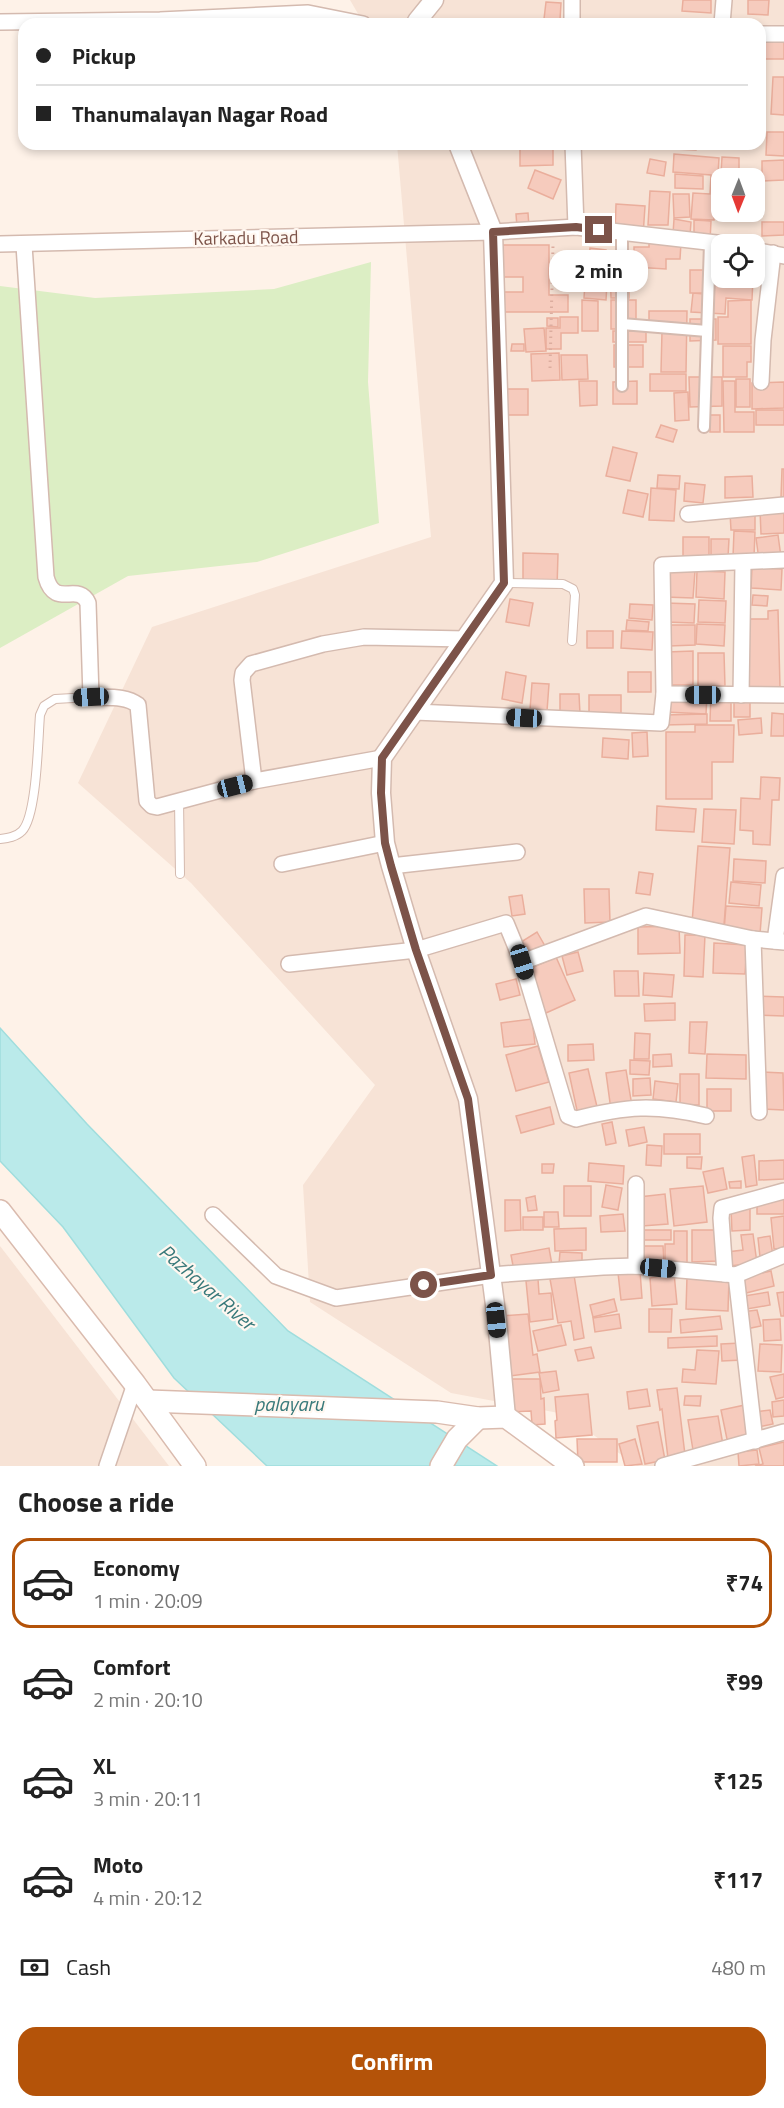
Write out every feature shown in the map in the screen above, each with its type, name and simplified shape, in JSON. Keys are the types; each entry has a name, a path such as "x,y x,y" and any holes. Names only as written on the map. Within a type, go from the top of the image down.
{"main road":[{"path":"0,1211 135,1384 195,1466"},
{"path":"148,1401 437,1412 478,1418 506,1417 573,1466"},
{"path":"441,1466 458,1439 478,1418"}],"street":[{"path":"419,18 434,0"},
{"path":"572,0 573,18"},
{"path":"722,18 723,0"},
{"path":"202,18 308,13 333,18"},
{"path":"0,22 18,22"},
{"path":"766,34 784,34"},
{"path":"460,150 493,232 504,583 382,758 381,793 385,843 391,866 416,950 468,1099 491,1275 506,1417"},
{"path":"573,150 576,227"},
{"name":"Karkadu Road","path":"0,244 493,232 576,227 711,243"},
{"path":"622,232 622,386"},
{"path":"24,245 46,577 51,591 57,594 81,594 86,597 91,697 121,698 138,705 147,801 157,807 254,781 382,758"},
{"path":"761,382 763,340 778,255"},
{"path":"704,427 707,331 712,288"},
{"path":"622,324 707,331"},
{"path":"688,514 784,505"},
{"path":"415,712 661,723 664,694 662,565 784,560"},
{"path":"741,695 743,563"},
{"path":"254,781 242,680 243,673 250,664 323,644 364,638 466,639"},
{"path":"664,694 784,695"},
{"path":"282,864 385,843"},
{"path":"391,866 517,852"},
{"path":"522,962 646,916 753,939 780,942 784,876"},
{"path":"289,964 416,950 506,923 522,962 568,1116 576,1119 636,1107 677,1109 705,1116"},
{"path":"753,939 759,1112"},
{"path":"636,1184 636,1266"},
{"path":"755,1441 721,1218 722,1208 784,1191"},
{"path":"213,1215 276,1276 336,1298 491,1275 636,1266 730,1274 784,1256"},
{"path":"107,1466 135,1384"},
{"path":"663,1466 784,1432"}],"lane":[{"path":"504,583 568,585 573,589 572,641"},
{"path":"0,839 12,837 22,831 32,811 40,715 44,706 55,699 91,697"},
{"path":"179,801 180,874"}],"path":[{"path":"550,368 554,228"}],"shaded area":[{"path":"350,0 784,0 784,1466 637,1466 564,1414 451,1393 310,1302 303,1185 375,1085 191,883 78,783 152,627 431,537 398,150 766,150 766,18 360,18"},
{"path":"0,1246 169,1466 0,1466"}],"green space":[{"path":"371,262 368,382 379,523 257,562 128,576 0,648 0,286 95,298 274,289"}],"water":[{"name":"palayaru","path":"0,1028 87,1124 288,1331 497,1466 267,1466 174,1378 63,1227 0,1161"}],"building":[{"path":"683,0 711,0 711,13 682,11"},
{"path":"748,0 769,0 768,15 748,14"},
{"path":"546,2 561,3 560,18 544,18"},
{"path":"766,39 784,40 784,59 766,59"},
{"path":"773,77 784,77 784,115 771,114"},
{"path":"767,132 784,132 784,156 766,155"},
{"path":"520,150 553,150 553,165 520,166"},
{"path":"674,154 719,158 718,168 711,168 711,175 673,172"},
{"path":"722,157 739,158 739,168 721,168"},
{"path":"650,159 666,162 664,176 647,173"},
{"path":"784,160 784,180 765,181 765,168 762,168 762,161"},
{"path":"535,170 561,180 553,199 528,188"},
{"path":"675,174 703,176 703,189 675,188"},
{"path":"711,175 711,220 691,219 693,193 710,194"},
{"path":"650,191 670,192 668,225 648,225"},
{"path":"673,194 689,194 690,217 674,218"},
{"path":"616,204 645,206 643,236 615,235"},
{"path":"528,213 529,227 517,227 516,214"},
{"path":"674,219 691,222 690,235 673,234"},
{"path":"694,220 711,221 710,241 694,240"},
{"path":"762,222 784,222 784,235 762,234"},
{"path":"649,242 681,243 680,259 666,259 666,269 634,267 634,247 649,247"},
{"path":"494,245 549,245 549,295 568,295 568,312 493,312 493,292 523,292 523,277 494,277"},
{"path":"590,248 606,250 604,267 589,265"},
{"path":"610,266 629,266 629,298 611,298"},
{"path":"586,267 608,268 606,300 584,298"},
{"path":"690,270 711,270 711,293 690,293"},
{"path":"714,288 753,288 752,300 726,298 725,314 691,312 693,293 714,295"},
{"path":"582,300 598,301 598,331 582,331"},
{"path":"611,300 636,300 636,329 611,329"},
{"path":"751,300 751,344 718,344 718,317 728,317 728,301"},
{"path":"649,311 687,311 686,372 661,372 662,331 649,331"},
{"path":"560,317 578,317 578,333 561,333 561,349 546,349 546,328 560,328"},
{"path":"547,318 558,318 558,327 547,326"},
{"path":"690,319 716,319 716,340 690,341"},
{"path":"544,328 546,351 526,352 524,329"},
{"path":"613,331 646,331 646,342 613,342"},
{"path":"512,344 524,344 524,351 511,351"},
{"path":"614,345 643,345 643,367 614,367"},
{"path":"723,346 751,346 751,362 747,362 747,377 723,377"},
{"path":"559,353 560,380 532,381 531,354"},
{"path":"561,355 587,355 588,379 562,380"},
{"path":"650,374 686,374 686,391 650,391"},
{"path":"689,377 722,377 722,406 690,407"},
{"path":"736,379 750,379 750,407 736,407"},
{"path":"579,381 597,381 597,405 580,406"},
{"path":"637,381 637,404 613,404 613,382"},
{"path":"723,381 735,381 735,412 754,412 754,432 724,432"},
{"path":"784,382 784,408 752,409 752,383"},
{"path":"506,389 528,389 528,415 506,415"},
{"path":"688,392 689,420 675,421 674,393"},
{"path":"756,410 784,410 784,425 756,425"},
{"path":"710,415 720,415 720,432 710,432"},
{"path":"661,425 677,430 673,442 656,437"},
{"path":"613,447 637,453 630,481 606,476"},
{"path":"782,469 784,469 784,497 781,497"},
{"path":"658,475 680,476 679,489 657,488"},
{"path":"752,476 753,497 725,498 725,477"},
{"path":"685,483 705,485 703,503 684,501"},
{"path":"651,488 676,490 674,521 649,520"},
{"path":"628,490 648,494 643,517 623,513"},
{"path":"784,509 784,533 761,534 760,510"},
{"path":"755,512 755,530 731,530 730,513"},
{"path":"734,531 755,532 754,557 733,557"},
{"path":"778,535 781,557 759,560 756,538"},
{"path":"683,537 709,537 709,560 683,560"},
{"path":"711,539 729,539 728,557 711,556"},
{"path":"523,553 558,554 557,588 523,587"},
{"path":"752,567 782,569 781,590 751,588"},
{"path":"667,570 695,571 693,598 665,597"},
{"path":"697,571 725,572 724,599 696,597"},
{"path":"753,595 768,596 767,606 752,605"},
{"path":"510,599 533,603 529,626 506,622"},
{"path":"699,600 726,601 725,623 698,622"},
{"path":"666,603 695,604 694,623 665,622"},
{"path":"630,604 653,605 652,620 629,618"},
{"path":"778,610 780,687 749,688 747,619 768,619 768,611"},
{"path":"627,620 649,622 648,631 626,630"},
{"path":"697,624 725,625 724,646 696,644"},
{"path":"669,625 695,625 695,645 669,646"},
{"path":"587,631 613,631 613,648 587,648"},
{"path":"622,631 653,632 652,650 621,648"},
{"path":"693,651 693,685 667,685 667,652"},
{"path":"698,653 724,653 725,686 698,686"},
{"path":"506,672 526,676 522,703 502,699"},
{"path":"628,672 651,672 651,692 628,692"},
{"path":"532,683 549,684 547,711 530,710"},
{"path":"711,692 731,692 731,721 710,721"},
{"path":"666,693 707,695 706,714 665,712"},
{"path":"560,694 579,694 580,714 560,714"},
{"path":"589,695 621,695 621,727 589,727"},
{"path":"734,699 750,699 750,717 734,717"},
{"path":"772,713 784,714 784,736 771,736"},
{"path":"707,714 707,724 664,725 664,715"},
{"path":"761,718 762,733 739,735 738,720"},
{"path":"695,725 734,725 733,762 712,762 712,799 666,799 666,732 695,732"},
{"path":"647,732 648,756 633,757 632,733"},
{"path":"603,738 629,740 628,759 602,757"},
{"path":"761,777 780,778 779,800 772,800 770,845 753,844 753,831 740,830 741,798 760,799"},
{"path":"657,806 696,809 694,832 656,830"},
{"path":"704,809 736,810 734,844 702,842"},
{"path":"698,846 730,848 724,925 692,923"},
{"path":"734,859 766,861 765,883 733,881"},
{"path":"639,872 653,874 650,895 636,893"},
{"path":"731,882 761,885 759,906 729,903"},
{"path":"584,889 609,889 610,922 585,923"},
{"path":"522,895 525,914 512,916 509,897"},
{"path":"726,906 762,908 760,934 724,931"},
{"path":"679,926 680,953 638,954 638,927"},
{"path":"537,932 545,946 529,956 521,942"},
{"path":"685,935 705,935 703,977 684,976"},
{"path":"714,943 747,945 745,974 713,973"},
{"path":"578,952 583,971 567,975 562,956"},
{"path":"556,957 575,1000 546,1013 527,970"},
{"path":"614,971 638,971 639,996 615,996"},
{"path":"644,973 674,975 672,997 643,995"},
{"path":"516,979 520,995 500,1000 496,984"},
{"path":"756,996 784,997 784,1016 755,1015"},
{"path":"675,1003 675,1020 645,1021 644,1004"},
{"path":"532,1019 535,1044 504,1047 501,1023"},
{"path":"690,1022 707,1022 705,1054 689,1053"},
{"path":"635,1033 650,1034 649,1059 634,1059"},
{"path":"593,1044 594,1060 568,1061 568,1045"},
{"path":"538,1046 549,1082 516,1091 506,1055"},
{"path":"671,1054 672,1066 653,1067 653,1055"},
{"path":"707,1054 746,1055 746,1079 706,1078"},
{"path":"630,1060 650,1061 649,1075 630,1074"},
{"path":"588,1069 598,1111 578,1115 569,1073"},
{"path":"626,1070 632,1106 611,1110 606,1073"},
{"path":"762,1072 783,1073 784,1110 760,1109"},
{"path":"680,1074 699,1074 699,1105 680,1105"},
{"path":"650,1078 651,1095 633,1096 633,1079"},
{"path":"655,1081 678,1084 676,1102 653,1099"},
{"path":"707,1089 731,1089 731,1111 707,1111"},
{"path":"550,1107 554,1124 521,1133 516,1116"},
{"path":"612,1122 616,1143 606,1145 602,1124"},
{"path":"644,1127 647,1142 629,1146 626,1130"},
{"path":"664,1134 700,1134 700,1154 664,1154"},
{"path":"647,1145 662,1146 661,1166 646,1165"},
{"path":"754,1155 757,1185 746,1187 742,1157"},
{"path":"687,1157 702,1157 701,1169 687,1168"},
{"path":"784,1160 784,1179 759,1180 759,1161"},
{"path":"589,1163 624,1166 623,1184 588,1181"},
{"path":"542,1164 554,1164 553,1173 542,1173"},
{"path":"723,1168 727,1189 708,1193 703,1172"},
{"path":"741,1181 741,1188 730,1188 729,1182"},
{"path":"606,1185 622,1188 618,1210 602,1207"},
{"path":"564,1186 591,1186 591,1216 564,1216"},
{"path":"703,1186 707,1222 674,1226 670,1189"},
{"path":"665,1194 668,1224 642,1226 639,1197"},
{"path":"784,1195 784,1214 757,1214 757,1196"},
{"path":"535,1196 537,1210 528,1211 526,1198"},
{"path":"505,1200 520,1200 521,1230 505,1231"},
{"path":"750,1208 750,1230 732,1231 731,1209"},
{"path":"544,1212 558,1212 559,1227 544,1227"},
{"path":"623,1214 625,1231 601,1232 600,1216"},
{"path":"784,1216 784,1248 774,1249 771,1218"},
{"path":"523,1217 543,1217 543,1230 523,1230"},
{"path":"586,1228 586,1250 555,1251 554,1229"},
{"path":"640,1230 671,1230 671,1240 640,1240"},
{"path":"692,1230 717,1230 717,1261 692,1262"},
{"path":"674,1231 687,1231 687,1264 665,1264 665,1244 674,1244"},
{"path":"753,1234 757,1263 729,1266 727,1252 743,1250 741,1235"},
{"path":"770,1236 773,1256 760,1257 758,1238"},
{"path":"639,1246 663,1246 664,1262 639,1262"},
{"path":"549,1248 552,1265 514,1271 511,1255"},
{"path":"560,1252 582,1253 582,1265 559,1264"},
{"path":"640,1271 642,1298 621,1300 618,1273"},
{"path":"771,1271 774,1286 746,1293 742,1277"},
{"path":"674,1273 677,1304 652,1306 650,1278"},
{"path":"574,1275 584,1338 574,1340 571,1321 558,1323 550,1279"},
{"path":"687,1277 729,1278 728,1311 686,1309"},
{"path":"538,1279 539,1294 551,1293 553,1319 530,1322 526,1281"},
{"path":"768,1292 770,1305 747,1309 744,1296"},
{"path":"784,1292 784,1316 781,1316 777,1293"},
{"path":"614,1299 617,1311 593,1317 590,1305"},
{"path":"649,1309 672,1309 671,1332 649,1332"},
{"path":"757,1310 761,1326 746,1329 742,1312"},
{"path":"528,1314 533,1355 537,1354 540,1372 510,1376 501,1316"},
{"path":"619,1314 621,1328 595,1332 593,1318"},
{"path":"720,1316 722,1329 681,1333 680,1320"},
{"path":"780,1319 781,1340 764,1341 763,1320"},
{"path":"561,1325 566,1345 538,1351 533,1331"},
{"path":"717,1336 717,1346 668,1348 668,1338"},
{"path":"741,1343 742,1360 722,1361 721,1344"},
{"path":"760,1344 782,1345 781,1372 758,1371"},
{"path":"591,1347 594,1358 578,1361 575,1350"},
{"path":"697,1350 719,1351 716,1384 682,1382 683,1369 695,1370"},
{"path":"556,1371 559,1390 543,1393 539,1373"},
{"path":"784,1374 784,1397 776,1399 770,1377"},
{"path":"509,1379 540,1379 541,1399 544,1398 545,1424 532,1425 531,1411 509,1412"},
{"path":"677,1388 685,1455 668,1458 662,1409 660,1410 657,1390"},
{"path":"647,1389 650,1406 629,1409 627,1392"},
{"path":"588,1394 592,1435 556,1438 555,1397"},
{"path":"685,1396 701,1396 700,1406 684,1405"},
{"path":"784,1400 784,1416 773,1417 772,1402"},
{"path":"745,1405 752,1439 728,1444 721,1410"},
{"path":"770,1410 773,1424 758,1427 755,1412"},
{"path":"718,1416 723,1445 693,1450 688,1420"},
{"path":"658,1422 665,1460 645,1464 637,1426"},
{"path":"577,1439 617,1439 617,1462 578,1462"},
{"path":"635,1439 642,1464 625,1466 619,1444"},
{"path":"784,1442 784,1466 755,1466 763,1464 759,1448"},
{"path":"757,1450 759,1464 739,1466 738,1452"}],"route":[{"path":"424,1285 491,1275 468,1099 416,950 385,843 381,793 382,758 504,583 493,232 576,227 599,230"}],"water label":[{"name":"Pazhayar River","path":"207,1287"}]}
